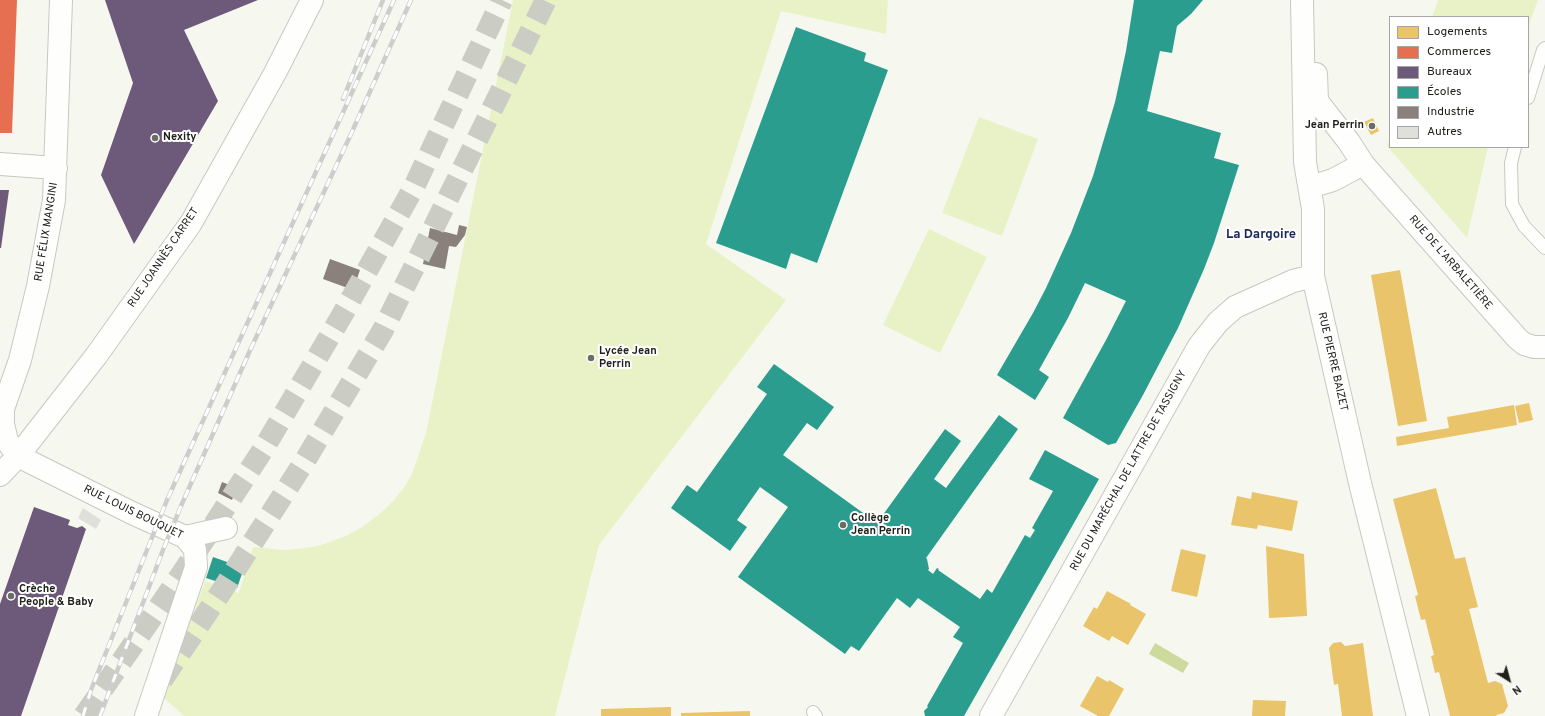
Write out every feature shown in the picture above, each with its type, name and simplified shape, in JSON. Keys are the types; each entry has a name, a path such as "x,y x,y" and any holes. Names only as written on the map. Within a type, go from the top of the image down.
{"street":[{"name":"RUE FÉLIX MANGINI","path":"18,456 7,441 3,424 4,409 20,360 38,286 54,200 61,0"},
{"name":"RUE JOANNÈS CARRET","path":"0,475 18,456 96,356 191,222 275,73 312,0"},
{"name":"RUE PIERRE BAIZET","path":"1302,0 1305,162 1313,209 1313,276 1360,483 1418,716"},
{"name":"RUE DE L'ARBALETIÈRE","path":"1303,38 1315,57 1317,101 1343,134 1363,164 1517,338 1524,344 1534,347 1545,346"},
{"path":"1305,142 1325,135 1343,134"},
{"path":"0,164 56,168"},
{"path":"1310,186 1332,180 1363,164"},
{"name":"RUE DU MARÉCHAL DE LATTRE DE TASSIGNY","path":"991,716 1199,346 1218,322 1235,307 1293,281 1313,276"},
{"name":"RUE LOUIS BOUQUET","path":"18,456 132,513 185,537 195,549 196,567 146,716"},
{"path":"185,537 226,528"}],"lane":[{"path":"1529,95 1543,50 1545,48"},
{"path":"1515,148 1511,163 1512,204 1524,226 1545,248"}],"shaded area":[{"path":"513,0 888,0 886,34 781,11 706,244 786,300 599,545 555,716 184,716 163,697 205,581 239,593 253,547 284,550 306,548 321,545 346,536 362,527 382,512 394,500 412,474 426,433"},
{"path":"1438,0 1538,0 1529,24 1529,16 1432,16"},
{"path":"979,117 1038,139 1002,236 942,213"},
{"path":"1389,140 1389,148 1488,148 1467,238 1387,146"},
{"path":"929,229 987,257 940,353 883,325"},
{"path":"1155,643 1189,663 1183,673 1149,654"}],"building: Logements":[{"name":"Jean Perrin","path":"1373,118 1379,131 1371,135 1364,122"},
{"path":"1400,270 1427,421 1398,426 1371,275"},
{"path":"1529,403 1533,420 1519,423 1515,406"},
{"path":"1514,405 1517,425 1397,446 1396,437 1449,428 1447,417"},
{"path":"1436,488 1455,559 1465,557 1478,607 1469,609 1488,683 1495,681 1502,684 1508,706 1504,713 1496,715 1497,716 1450,716 1439,672 1435,673 1431,656 1434,655 1425,619 1421,620 1415,596 1418,595 1393,499"},
{"path":"1252,492 1298,501 1292,531 1258,525 1257,529 1231,525 1237,496 1251,499"},
{"path":"1266,546 1304,554 1307,616 1269,618"},
{"path":"1181,549 1206,555 1197,597 1171,591"},
{"path":"1107,591 1146,614 1128,645 1112,636 1109,641 1083,626 1094,607 1097,609"},
{"path":"1341,642 1345,646 1363,643 1373,716 1342,716 1338,684 1334,685 1329,648 1333,643"},
{"path":"1097,676 1108,682 1109,680 1124,689 1109,716 1098,716 1080,706"},
{"path":"1253,700 1286,701 1285,716 1252,716"},
{"path":"671,707 671,716 601,716 601,709"},
{"path":"750,711 750,716 681,716 681,713"}],"building: Commerces":[{"path":"0,0 17,0 12,133 0,133"}],"building: Bureaux":[{"name":"Nexity","path":"105,0 258,0 184,30 218,101 134,244 101,175 133,83"},
{"path":"0,190 9,190 1,248 0,248"},
{"path":"34,507 70,520 68,525 77,528 82,526 86,529 21,716 0,716 0,604"}],"building: Écoles":[{"path":"1134,0 1203,0 1191,14 1177,26 1172,53 1160,51 1147,111 1221,133 1214,158 1239,165 1214,243 1178,328 1116,443 1108,445 1063,418 1126,301 1085,283 1068,318 1039,370 1049,377 1035,400 997,375 1046,288 1071,233 1093,176 1115,102 1126,51"},
{"path":"796,27 866,53 864,61 888,70 817,263 791,253 786,269 716,243"},
{"path":"774,364 834,407 817,430 807,423 783,455 877,523 945,429 961,441 934,479 946,488 999,415 1018,429 926,558 928,570 933,574 937,568 939,569 938,570 980,599 987,589 992,593 1025,535 1030,538 1035,530 1032,528 1053,491 1029,479 1045,450 1099,479 964,716 925,716 924,711 928,707 927,706 963,643 953,637 960,627 918,598 910,608 897,598 859,651 851,646 845,654 738,577 788,507 760,487 737,520 747,527 730,551 671,508 687,485 697,492 767,394 757,387"},
{"path":"213,557 244,568 237,588 206,578"}],"building: Industrie":[{"path":"459,225 467,227 465,235 456,247 449,246 445,269 423,264 430,228 457,235"},
{"path":"330,259 360,270 353,290 323,279"},
{"path":"222,482 237,488 232,500 218,493"}],"building: Autres":[{"path":"83,508 101,520 96,529 78,518"}],"tunnel":[{"path":"84,716 183,572 264,448 341,317 414,187 502,0"},
{"path":"162,680 223,589 306,459 383,330 546,0"}],"railway":[{"path":"343,99 383,0"},
{"path":"83,716 91,690 167,500 394,0"},
{"path":"100,716 181,506 252,346 351,134 411,0"}],"place":[{"name":"Jean Perrin","path":"1372,126"},
{"name":"Nexity","path":"155,138"},
{"name":"Lycée Jean Perrin","path":"591,358"},
{"name":"Collège Jean Perrin","path":"843,525"},
{"name":"Crèche People & Baby","path":"11,596"}],"district":[{"name":"La Dargoire","path":"1261,235"}]}
